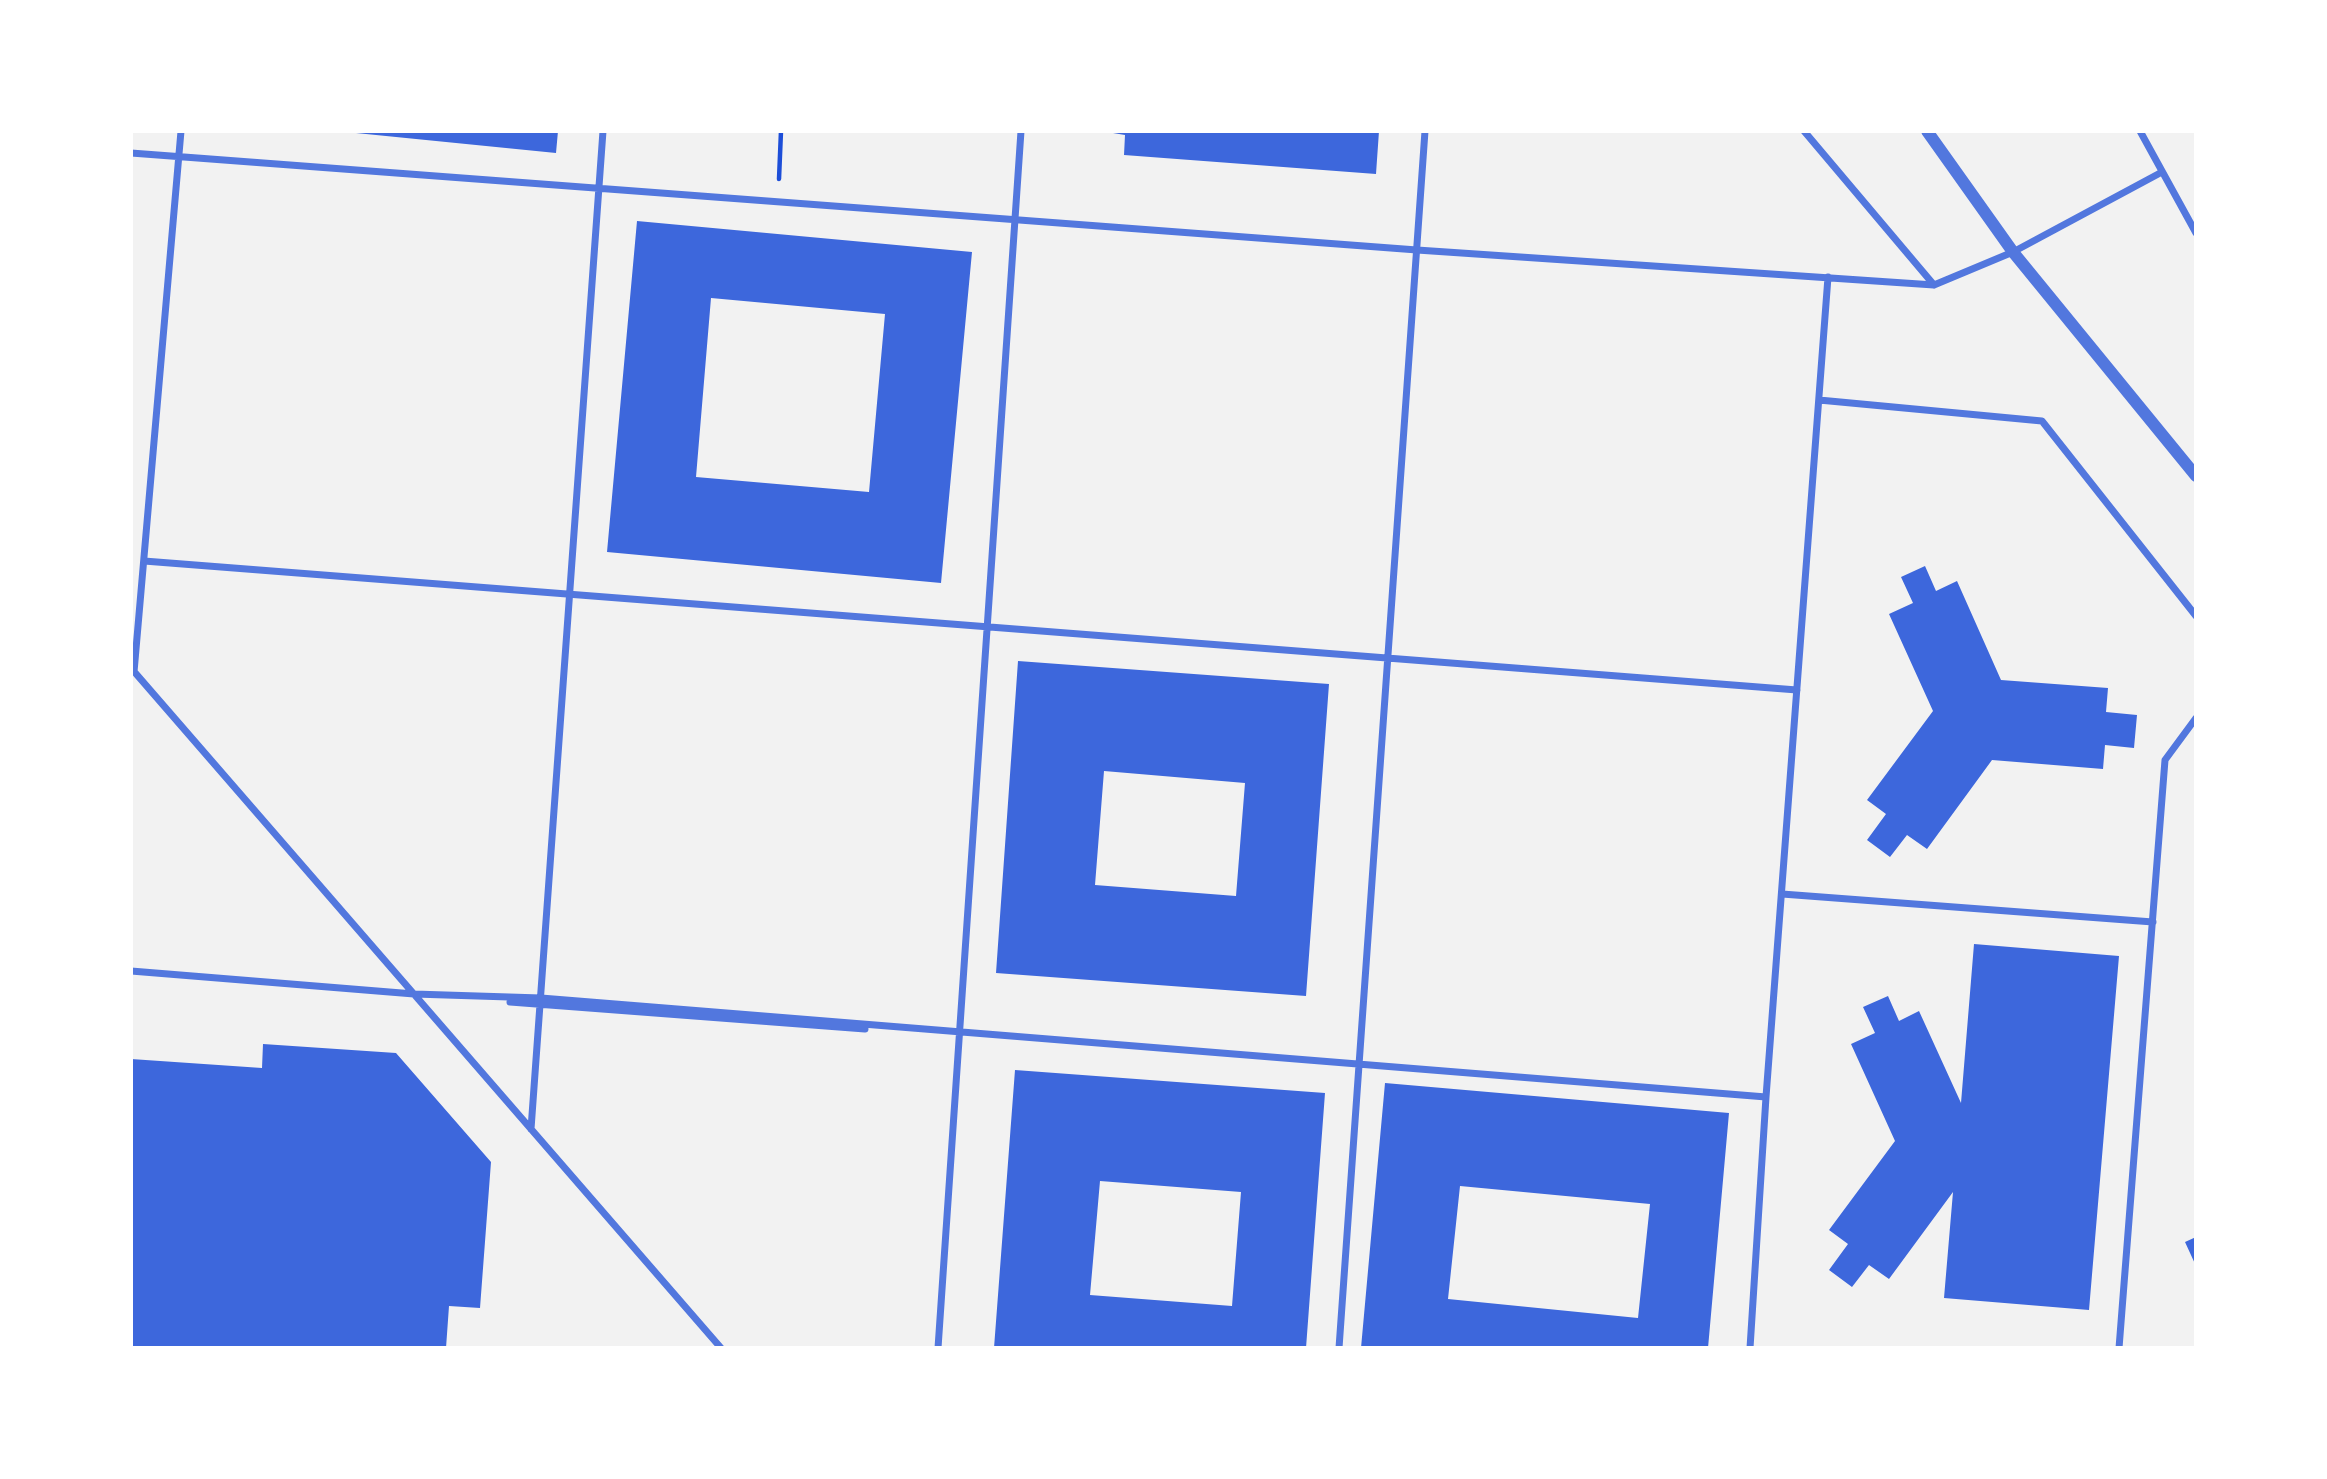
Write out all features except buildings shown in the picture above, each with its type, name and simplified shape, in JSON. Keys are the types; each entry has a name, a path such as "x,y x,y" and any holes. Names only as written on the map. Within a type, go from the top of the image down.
{"street":[{"path":"181,131 133,670 721,1348"},
{"path":"531,1129 603,131"},
{"path":"938,1348 1021,131"},
{"path":"1339,1348 1425,131"},
{"path":"1804,131 1934,285"},
{"path":"1927,131 2012,252 2196,476"},
{"path":"2140,131 2196,233"},
{"path":"131,153 1417,250 1934,285 2012,252 2162,172"},
{"path":"1750,1348 1766,1097 1828,277"},
{"path":"1819,400 2042,421 2196,615"},
{"path":"144,561 1797,690"},
{"path":"2119,1348 2165,760 2196,718"},
{"path":"1782,894 2153,922"},
{"path":"131,971 414,995 540,1001 1766,1097"}],"path":[{"path":"778,201 781,131"}]}
